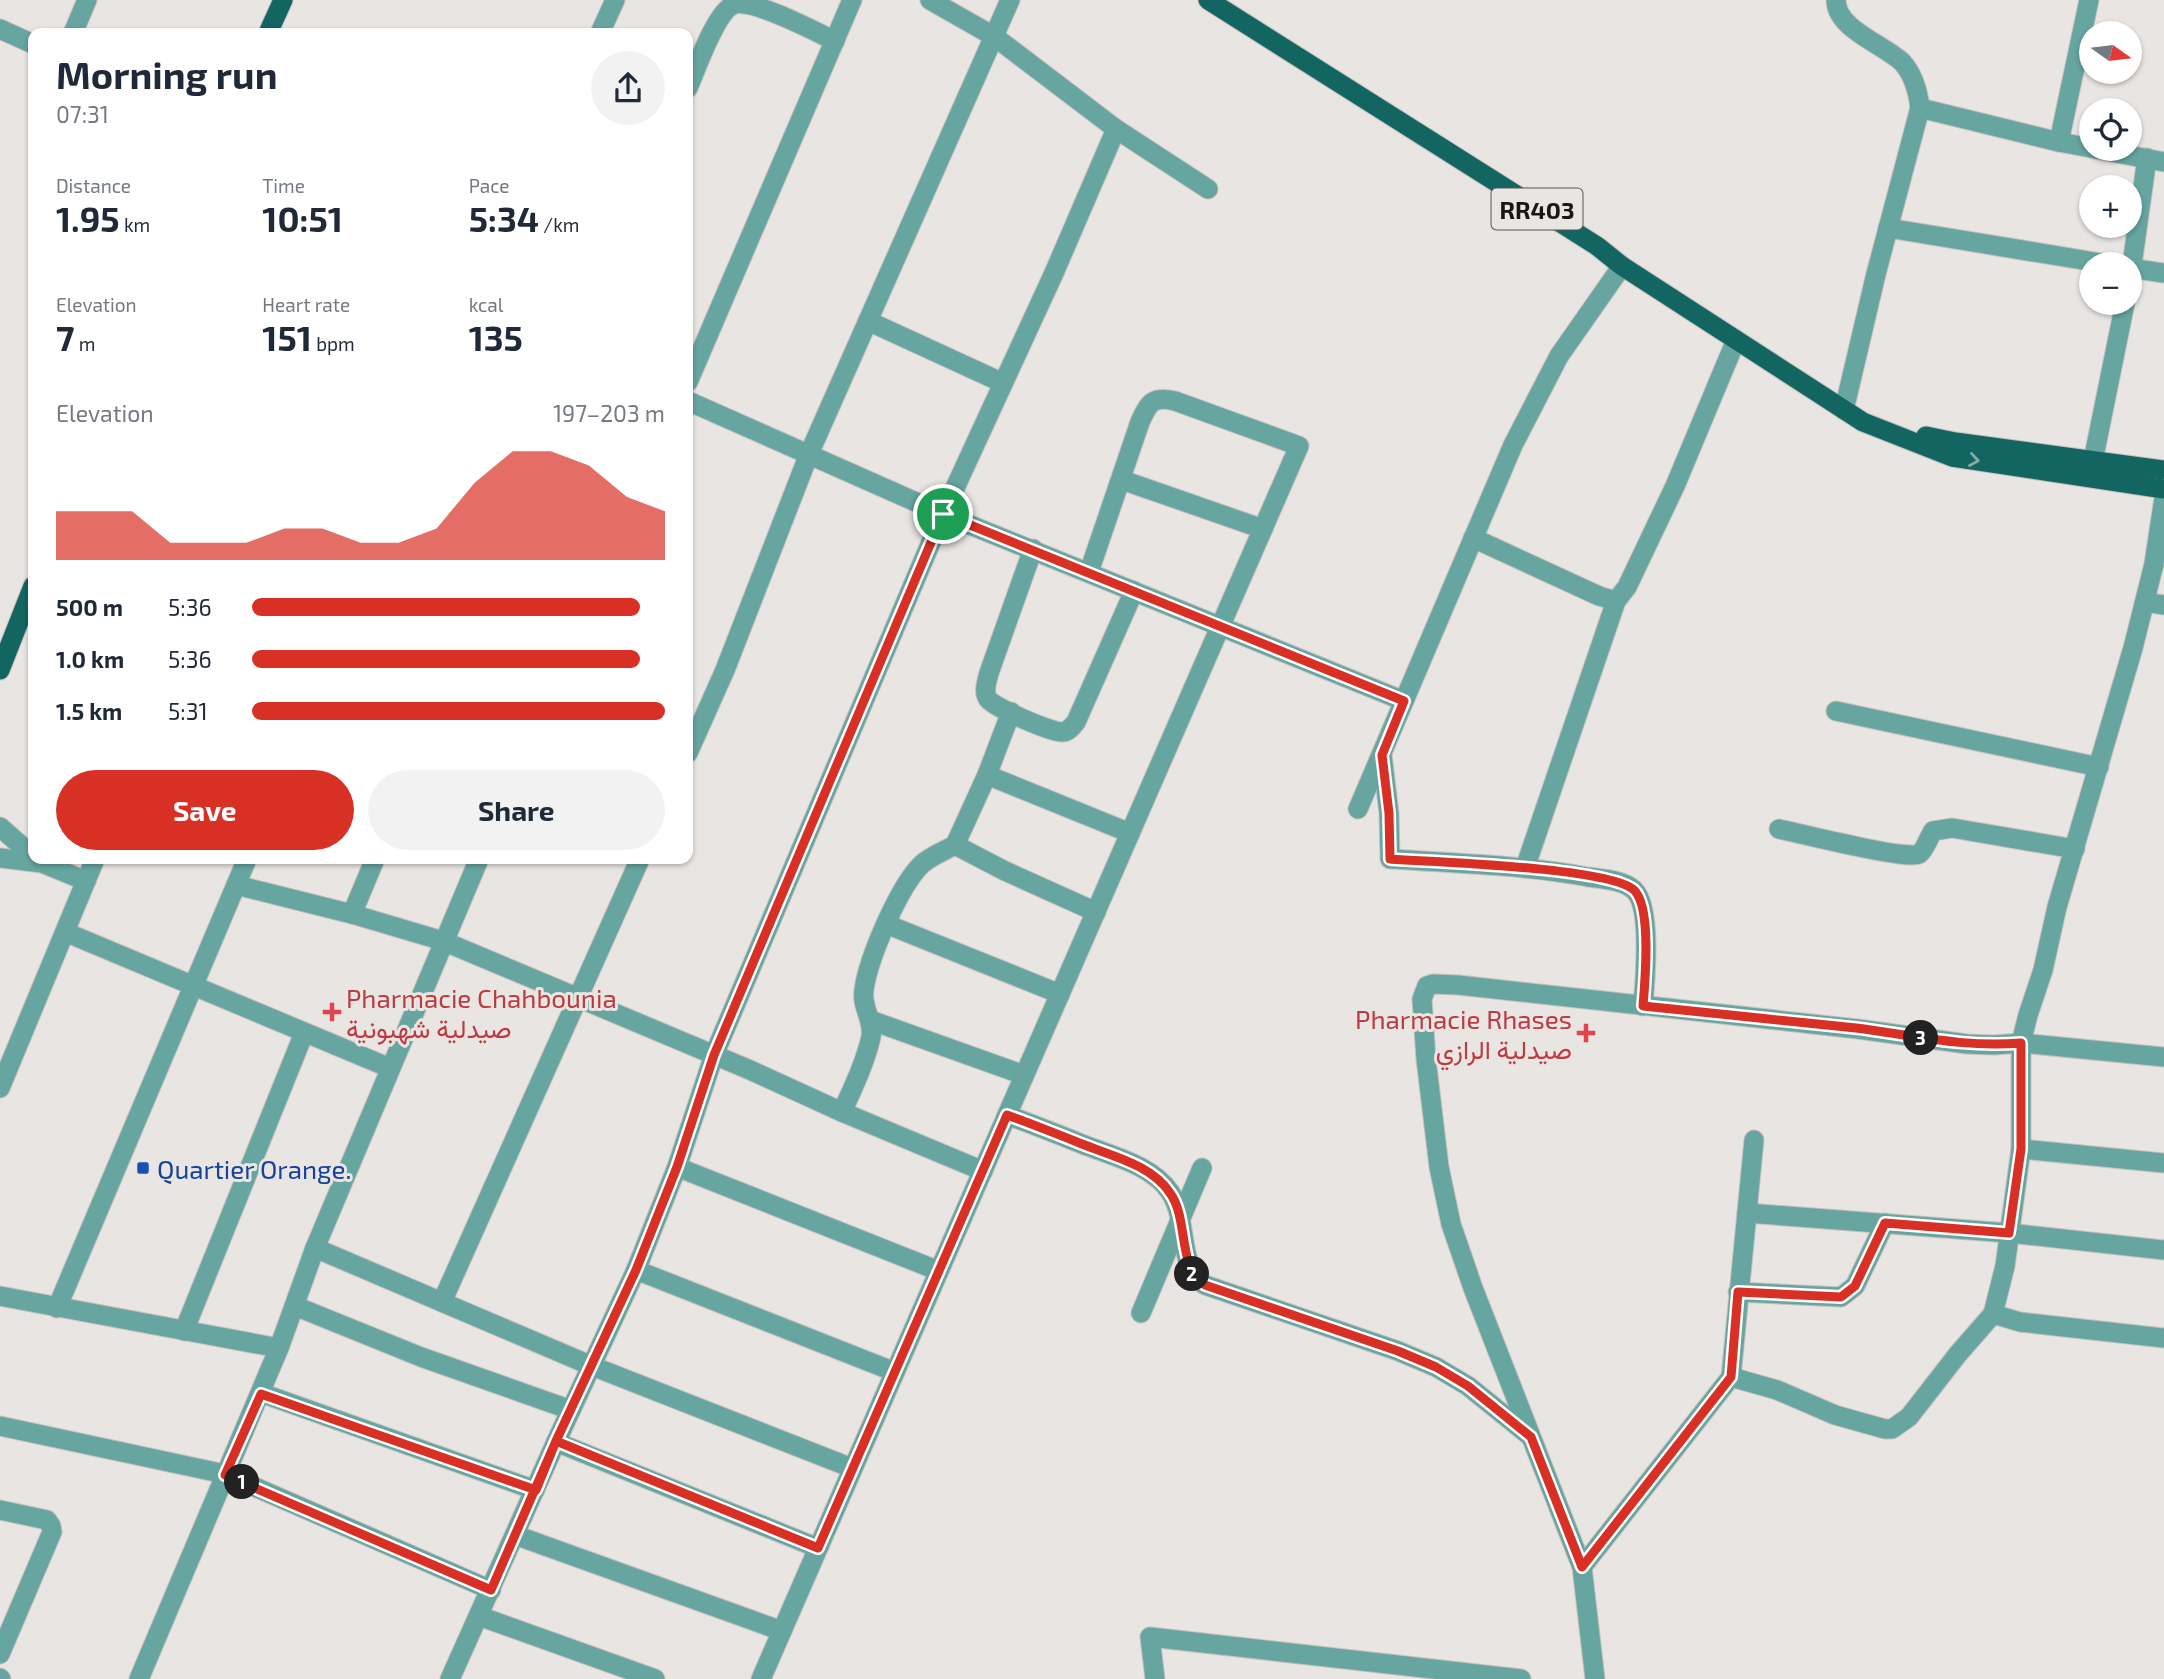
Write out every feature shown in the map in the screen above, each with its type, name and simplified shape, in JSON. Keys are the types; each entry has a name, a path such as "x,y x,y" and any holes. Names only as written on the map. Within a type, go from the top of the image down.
{"main road":[{"path":"270,28 283,0"},
{"name":"RR403","path":"1209,0 1597,246 1622,267 1863,422 1952,457 2164,489"},
{"name":"RR403","path":"1863,422 1955,442 2164,470"},
{"path":"0,670 28,599"}],"street":[{"path":"75,28 88,0"},
{"path":"602,28 615,0"},
{"path":"693,370 852,0"},
{"path":"930,0 995,37 1116,129 1208,189"},
{"path":"693,742 725,670 809,454 1010,0"},
{"path":"1836,0 1839,14 1851,27 1902,62 1917,88 1920,108 1844,410"},
{"path":"2059,142 2089,0"},
{"path":"693,77 717,22 734,4 754,3 835,41"},
{"path":"0,29 28,42"},
{"path":"1920,108 2079,146"},
{"path":"450,1679 636,1270 677,1167 714,1055 943,514 1116,129"},
{"path":"2134,252 2155,160"},
{"path":"1888,228 2079,259"},
{"path":"1358,809 1513,445 1559,356 1622,267"},
{"path":"2142,272 2164,273"},
{"path":"2093,461 2123,315"},
{"path":"868,321 1003,383"},
{"path":"1525,868 1616,601 1627,587 1675,486 1736,340"},
{"path":"761,1679 1299,446 1175,401 1163,398 1155,400 1147,407 1140,422 1089,572"},
{"path":"693,403 943,514 1404,701"},
{"path":"1122,480 1263,529"},
{"path":"1731,1377 1777,1390 1835,1415 1892,1429 1909,1417 1993,1314 2005,1266 2021,1149 2021,1043 2043,970 2057,907 2099,767 2154,604 2154,564 2164,498"},
{"path":"1473,538 1616,601"},
{"path":"1033,550 989,673 985,692 989,701 1059,732 1067,731 1076,722 1134,591"},
{"path":"1836,711 2099,767"},
{"path":"842,1112 866,1056 871,1035 872,1026 865,1009 863,991 873,953 908,884 922,865 955,845 988,775 1011,712"},
{"path":"1382,755 1389,813 1390,859 1525,868 1619,882 1635,891 1642,904 1645,920 1646,970 1643,1006"},
{"path":"988,775 1130,833"},
{"path":"0,827 28,851"},
{"path":"1779,829 1916,856 1921,853 1933,831 1952,828 2075,849"},
{"path":"955,845 1096,912"},
{"path":"0,858 28,859"},
{"path":"48,864 86,881"},
{"path":"0,1088 94,864"},
{"path":"57,1308 245,864"},
{"path":"352,914 373,864"},
{"path":"139,1679 261,1394 315,1248 477,864"},
{"path":"442,1302 638,864"},
{"path":"236,885 352,914 443,941 983,1171"},
{"path":"886,924 1060,994"},
{"path":"65,932 390,1068"},
{"path":"1595,1679 1582,1567 1473,1288 1451,1224 1439,1167 1426,1059 1422,999 1427,986 1458,985 1858,1029 1967,1044 2021,1043 2164,1058"},
{"path":"870,1020 1024,1075"},
{"path":"184,1331 304,1033"},
{"path":"1007,1115 1134,1164 1158,1179 1177,1204 1187,1258 1193,1275 1205,1285 1398,1351 1436,1367 1468,1386 1531,1437"},
{"path":"1582,1567 1731,1377 1754,1140"},
{"path":"2021,1149 2164,1163"},
{"path":"677,1167 939,1271"},
{"path":"1141,1313 1202,1168"},
{"path":"1746,1213 2009,1233 2164,1250"},
{"path":"1738,1292 1841,1297 1855,1286 1885,1223"},
{"path":"315,1248 592,1366 852,1468"},
{"path":"636,1270 895,1372"},
{"path":"0,1296 279,1348"},
{"path":"295,1306 421,1357 571,1410"},
{"path":"1993,1314 2020,1322 2164,1338"},
{"path":"261,1394 536,1490"},
{"path":"0,1426 225,1475 491,1590"},
{"path":"556,1441 818,1548"},
{"path":"0,1510 47,1520 52,1532 0,1654"},
{"path":"515,1535 782,1631"},
{"path":"479,1616 655,1679"},
{"path":"1154,1679 1150,1637 1521,1679"}],"place":[{"name":"Pharmacie Chahbounia صيدلية شهبونية","path":"332,1012"},
{"name":"Pharmacie Rhases صيدلية الرازي","path":"1586,1033"},
{"name":"Quartier Orange.","path":"143,1168"}],"route":[{"path":"943,514 714,1055 677,1167 636,1270 556,1441 536,1490 261,1394 225,1475 491,1590 536,1490 556,1441 818,1548 1007,1115 1134,1164 1158,1179 1177,1204 1184,1230 1187,1258 1198,1281 1398,1351 1436,1367 1468,1386 1531,1437 1582,1567 1731,1377 1738,1292 1841,1297 1855,1286 1885,1223 2009,1233 2021,1149 2021,1043 1967,1044 1858,1029 1643,1006 1646,970 1645,920 1642,904 1635,891 1619,882 1563,872 1390,859 1389,813 1382,755 1404,701 943,514"}]}
